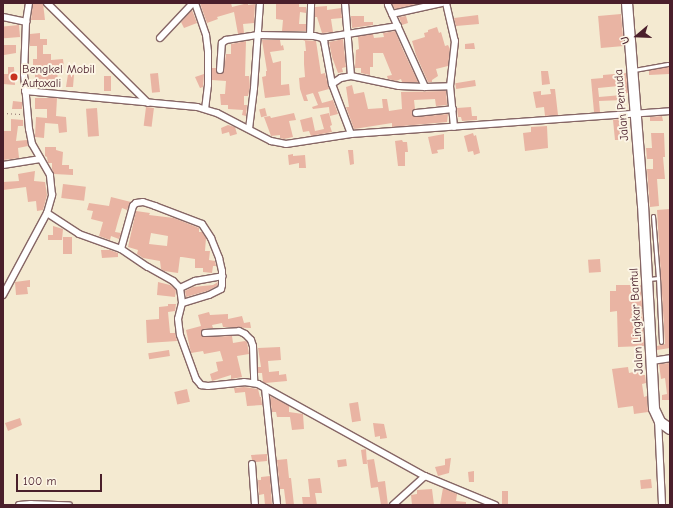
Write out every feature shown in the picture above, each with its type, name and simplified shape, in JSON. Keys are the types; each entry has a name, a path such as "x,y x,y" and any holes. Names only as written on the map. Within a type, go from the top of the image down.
{"main road":[{"name":"Jalan Pemuda","path":"627,3 643,204"},
{"name":"Jalan Lingkar Bantul","path":"643,204 648,217 653,279 652,361 654,404 658,419"},
{"path":"658,419 669,428"}],"street":[{"path":"3,296 47,213 51,202 52,184 50,176 32,140 29,129 25,91 26,22 29,3"},
{"path":"47,3 148,103"},
{"path":"160,38 194,3 206,35 208,52 208,85 205,109"},
{"path":"249,129 254,88 260,3"},
{"path":"310,35 311,3"},
{"path":"345,3 351,76"},
{"path":"392,14 417,6 442,3"},
{"path":"446,3 455,42 450,86 454,127"},
{"path":"388,5 425,87"},
{"path":"3,17 26,22"},
{"path":"220,70 223,41 257,35 310,35 322,38 348,32 398,26"},
{"path":"322,38 332,84 351,134"},
{"path":"332,84 341,78 351,76 386,84 425,87 450,86"},
{"path":"25,91 205,109 232,120 271,141 286,144 351,134 670,111"},
{"path":"416,113 453,109"},
{"path":"3,165 41,159"},
{"path":"121,249 133,204 138,202 147,203 202,224 217,252 223,276 222,285 220,289 209,295 182,303"},
{"path":"47,213 79,234 121,249 173,281 180,288 182,303 178,319 180,335 198,383 208,386 238,382 254,383 425,476 494,505"},
{"path":"180,288 195,281 223,276"},
{"path":"205,333 239,331 244,333 250,339 253,347 254,383"},
{"path":"652,361 670,358"},
{"path":"265,388 277,505"},
{"path":"658,419 662,505"},
{"path":"659,441 669,428"},
{"path":"252,464 255,505"},
{"path":"393,505 425,476"},
{"path":"19,505 69,505"}],"lane":[{"path":"633,70 667,64"},
{"path":"653,279 661,342"}],"path":[{"path":"3,113 28,114"}],"building":[{"path":"33,3 43,3 45,20 31,20"},
{"path":"200,3 231,3 232,7 248,3 248,5 255,4 254,23 243,24 244,33 238,34 234,12 217,17 218,19 207,23"},
{"path":"276,3 299,3 299,7 306,7 306,13 300,12 299,24 306,24 306,31 282,31 283,20 276,19"},
{"path":"421,3 395,9 392,4"},
{"path":"327,6 327,10 341,8 342,18 331,19 333,32 322,33 317,17 315,17 315,7"},
{"path":"192,10 197,23 184,28 181,22"},
{"path":"621,14 624,46 601,48 598,16"},
{"path":"478,15 479,24 456,26 454,18"},
{"path":"351,16 364,16 364,22 373,22 373,25 352,28"},
{"path":"406,16 408,23 402,25 399,17"},
{"path":"19,25 20,37 4,38 3,26"},
{"path":"437,27 439,33 441,32 445,46 448,45 450,49 448,66 436,69 438,76 432,80 432,82 428,82 416,55 412,41 425,37 424,33"},
{"path":"395,31 418,82 402,82 401,79 396,81 388,79 387,76 392,75 383,53 373,53 373,67 370,67 370,75 361,73 361,68 355,68 356,50 359,49 358,37 355,37 373,34 374,38 384,37 383,33"},
{"path":"40,33 40,39 47,39 47,45 43,45 43,54 51,54 51,60 63,59 64,68 58,69 57,83 43,82 43,85 35,85 35,65 33,65 33,59 37,59 37,46 30,46 30,34"},
{"path":"343,39 346,67 342,68 343,72 338,73 332,57 329,42"},
{"path":"262,40 280,40 281,46 283,45 284,50 270,52 273,63 281,61 281,85 289,84 290,95 265,98 262,77 266,76 267,71"},
{"path":"303,40 316,41 321,74 325,73 329,89 318,92 322,103 333,100 338,114 330,116 329,107 313,109 312,107 318,105 313,93 306,95 308,101 304,101 300,89 299,78 305,77 304,51 306,51 305,41"},
{"path":"246,41 245,76 249,76 250,87 248,96 244,96 244,105 247,105 246,116 242,115 243,110 228,109 228,105 221,105 220,94 225,94 226,81 212,80 212,68 216,68 218,74 222,74 226,54 231,54 231,44"},
{"path":"474,43 475,49 465,49 465,44"},
{"path":"3,45 16,45 16,53 4,55"},
{"path":"669,66 669,74 649,75 649,70"},
{"path":"8,67 14,67 15,85 3,84 4,74 8,74"},
{"path":"541,71 548,71 550,84 542,85"},
{"path":"158,73 160,92 152,93 150,74"},
{"path":"626,73 628,93 620,94 619,86 598,88 599,97 622,95 623,100 599,101 600,112 594,112 591,79 603,78 603,75"},
{"path":"68,74 74,75 73,87 66,87"},
{"path":"204,74 203,87 200,88 195,77"},
{"path":"104,76 111,76 111,91 104,91"},
{"path":"475,80 476,86 456,89 455,83"},
{"path":"352,85 354,94 364,92 368,109 383,108 382,99 387,99 389,111 402,109 401,92 446,91 447,105 436,106 435,99 414,100 415,109 412,113 416,117 448,114 447,122 392,127 392,123 354,129 346,107 349,107 346,87"},
{"path":"550,89 555,89 558,115 545,116 544,107 536,108 533,92 541,91 541,95 551,94"},
{"path":"35,98 57,98 56,116 66,117 67,132 59,133 58,124 45,123 44,138 35,137 36,117 47,118 47,109 35,109"},
{"path":"13,101 22,102 22,109 12,109"},
{"path":"146,107 154,108 152,127 144,126"},
{"path":"471,107 472,116 477,116 477,120 462,121 461,117 458,117 457,108"},
{"path":"97,108 99,136 88,137 86,109"},
{"path":"265,108 267,116 261,117 259,109"},
{"path":"294,113 296,120 289,121 293,137 284,139 280,138 280,135 271,136 264,117 270,116 271,118"},
{"path":"329,113 332,132 311,136 309,131 303,132 300,120 312,117 315,131 324,129 320,115"},
{"path":"662,116 663,121 650,121 650,117"},
{"path":"11,119 23,120 23,126 18,126 16,141 27,140 28,146 18,148 19,158 3,160 3,131 11,131"},
{"path":"620,119 621,140 615,140 613,120"},
{"path":"228,125 235,127 237,134 230,136 229,132 222,134 221,128"},
{"path":"547,126 548,148 525,151 523,133 531,132 531,127"},
{"path":"473,133 474,136 476,135 480,153 474,155 473,151 468,152 464,136"},
{"path":"651,133 664,133 665,157 663,157 665,179 657,179 659,206 650,207 647,169 653,169 653,159 647,159 646,148 652,148"},
{"path":"444,134 444,149 437,150 438,153 432,154 428,137"},
{"path":"402,140 403,142 407,142 408,152 405,152 405,166 398,166 395,141"},
{"path":"45,147 56,147 56,150 63,152 62,165 69,165 69,169 73,169 73,175 54,174 52,163 48,163 47,157 45,156"},
{"path":"348,150 353,150 354,164 350,165"},
{"path":"293,154 293,156 305,155 306,168 299,168 299,163 289,165 288,155"},
{"path":"35,171 34,181 45,182 47,195 43,210 37,211 36,201 28,202 26,187 3,190 3,182 19,181 18,174"},
{"path":"63,184 86,187 84,201 61,198"},
{"path":"111,197 131,202 127,210 122,208 115,232 121,233 119,239 111,236 110,240 99,236 103,222 91,219 93,211 87,210 89,203 109,206"},
{"path":"670,209 670,348 657,350 657,346 665,344 657,210"},
{"path":"136,211 150,213 149,215 174,218 199,228 199,232 202,232 206,238 205,251 210,251 209,260 215,261 216,266 213,266 212,273 203,272 203,268 195,268 195,259 180,257 178,273 164,271 161,269 160,261 143,258 137,254 138,250 128,247","holes":["151,233 168,236 167,246 149,244"]},
{"path":"53,226 63,229 62,240 48,240 48,235 53,235"},
{"path":"63,237 72,237 72,254 63,254"},
{"path":"101,250 110,250 118,253 118,257 102,258"},
{"path":"600,259 601,272 589,273 588,260"},
{"path":"30,280 30,287 27,287 28,294 16,295 15,282"},
{"path":"158,282 170,285 176,290 175,297 157,295"},
{"path":"218,282 217,286 207,291 186,297 185,291 193,287 213,285"},
{"path":"616,285 641,285 644,346 618,347 617,311 610,312 610,291 616,291"},
{"path":"168,304 176,304 175,311 168,312 170,333 175,333 177,341 147,343 146,320 159,319 159,307 168,306"},
{"path":"209,312 210,315 228,314 228,319 242,316 244,323 250,322 251,328 223,327 222,323 212,325 213,328 203,329 201,333 203,337 232,336 233,343 247,342 249,354 237,356 242,377 231,379 231,375 212,381 210,374 218,371 216,362 223,361 220,351 204,354 203,351 191,353 186,330 201,326 198,315"},
{"path":"280,347 281,360 268,361 269,372 279,371 279,375 286,374 287,381 265,383 263,382 262,373 258,373 258,367 261,367 258,348"},
{"path":"169,350 170,356 149,359 148,353"},
{"path":"670,363 670,400 662,400 662,395 667,394 665,378 661,379 659,364"},
{"path":"628,367 629,373 642,370 642,375 645,375 646,383 642,384 644,397 647,396 648,412 634,414 633,406 618,408 612,369"},
{"path":"244,387 258,389 262,405 247,406 245,392 235,393 234,388"},
{"path":"187,389 190,402 177,405 174,392"},
{"path":"270,396 289,406 289,412 303,414 304,429 292,430 290,417 277,417 276,412 272,412"},
{"path":"358,402 361,421 352,422 349,403"},
{"path":"20,418 22,425 8,431 5,423"},
{"path":"373,423 384,424 387,438 380,439 380,436 375,437"},
{"path":"366,449 367,464 363,464 361,450"},
{"path":"267,454 267,461 256,462 252,460 251,455"},
{"path":"451,458 449,473 438,476 435,467 445,465 445,459"},
{"path":"287,459 294,505 286,505 284,489 280,489 277,460"},
{"path":"346,459 347,466 338,467 337,460"},
{"path":"374,459 378,482 385,481 388,505 381,505 378,487 371,488 367,460"},
{"path":"474,471 474,482 469,482 468,472"},
{"path":"270,476 272,505 265,505 264,494 259,495 258,480 261,480 261,477"},
{"path":"320,478 322,493 315,493 317,505 303,505 302,497 310,497 308,479"},
{"path":"651,479 652,488 641,489 640,480"},
{"path":"443,488 457,494 456,501 466,502 466,505 440,505"},
{"path":"432,489 434,505 412,505 411,495 417,494 417,490"},
{"path":"502,491 508,491 508,505 502,505"}],"place":[{"name":"Bengkel Mobil Autoxali","path":"14,77"}]}
